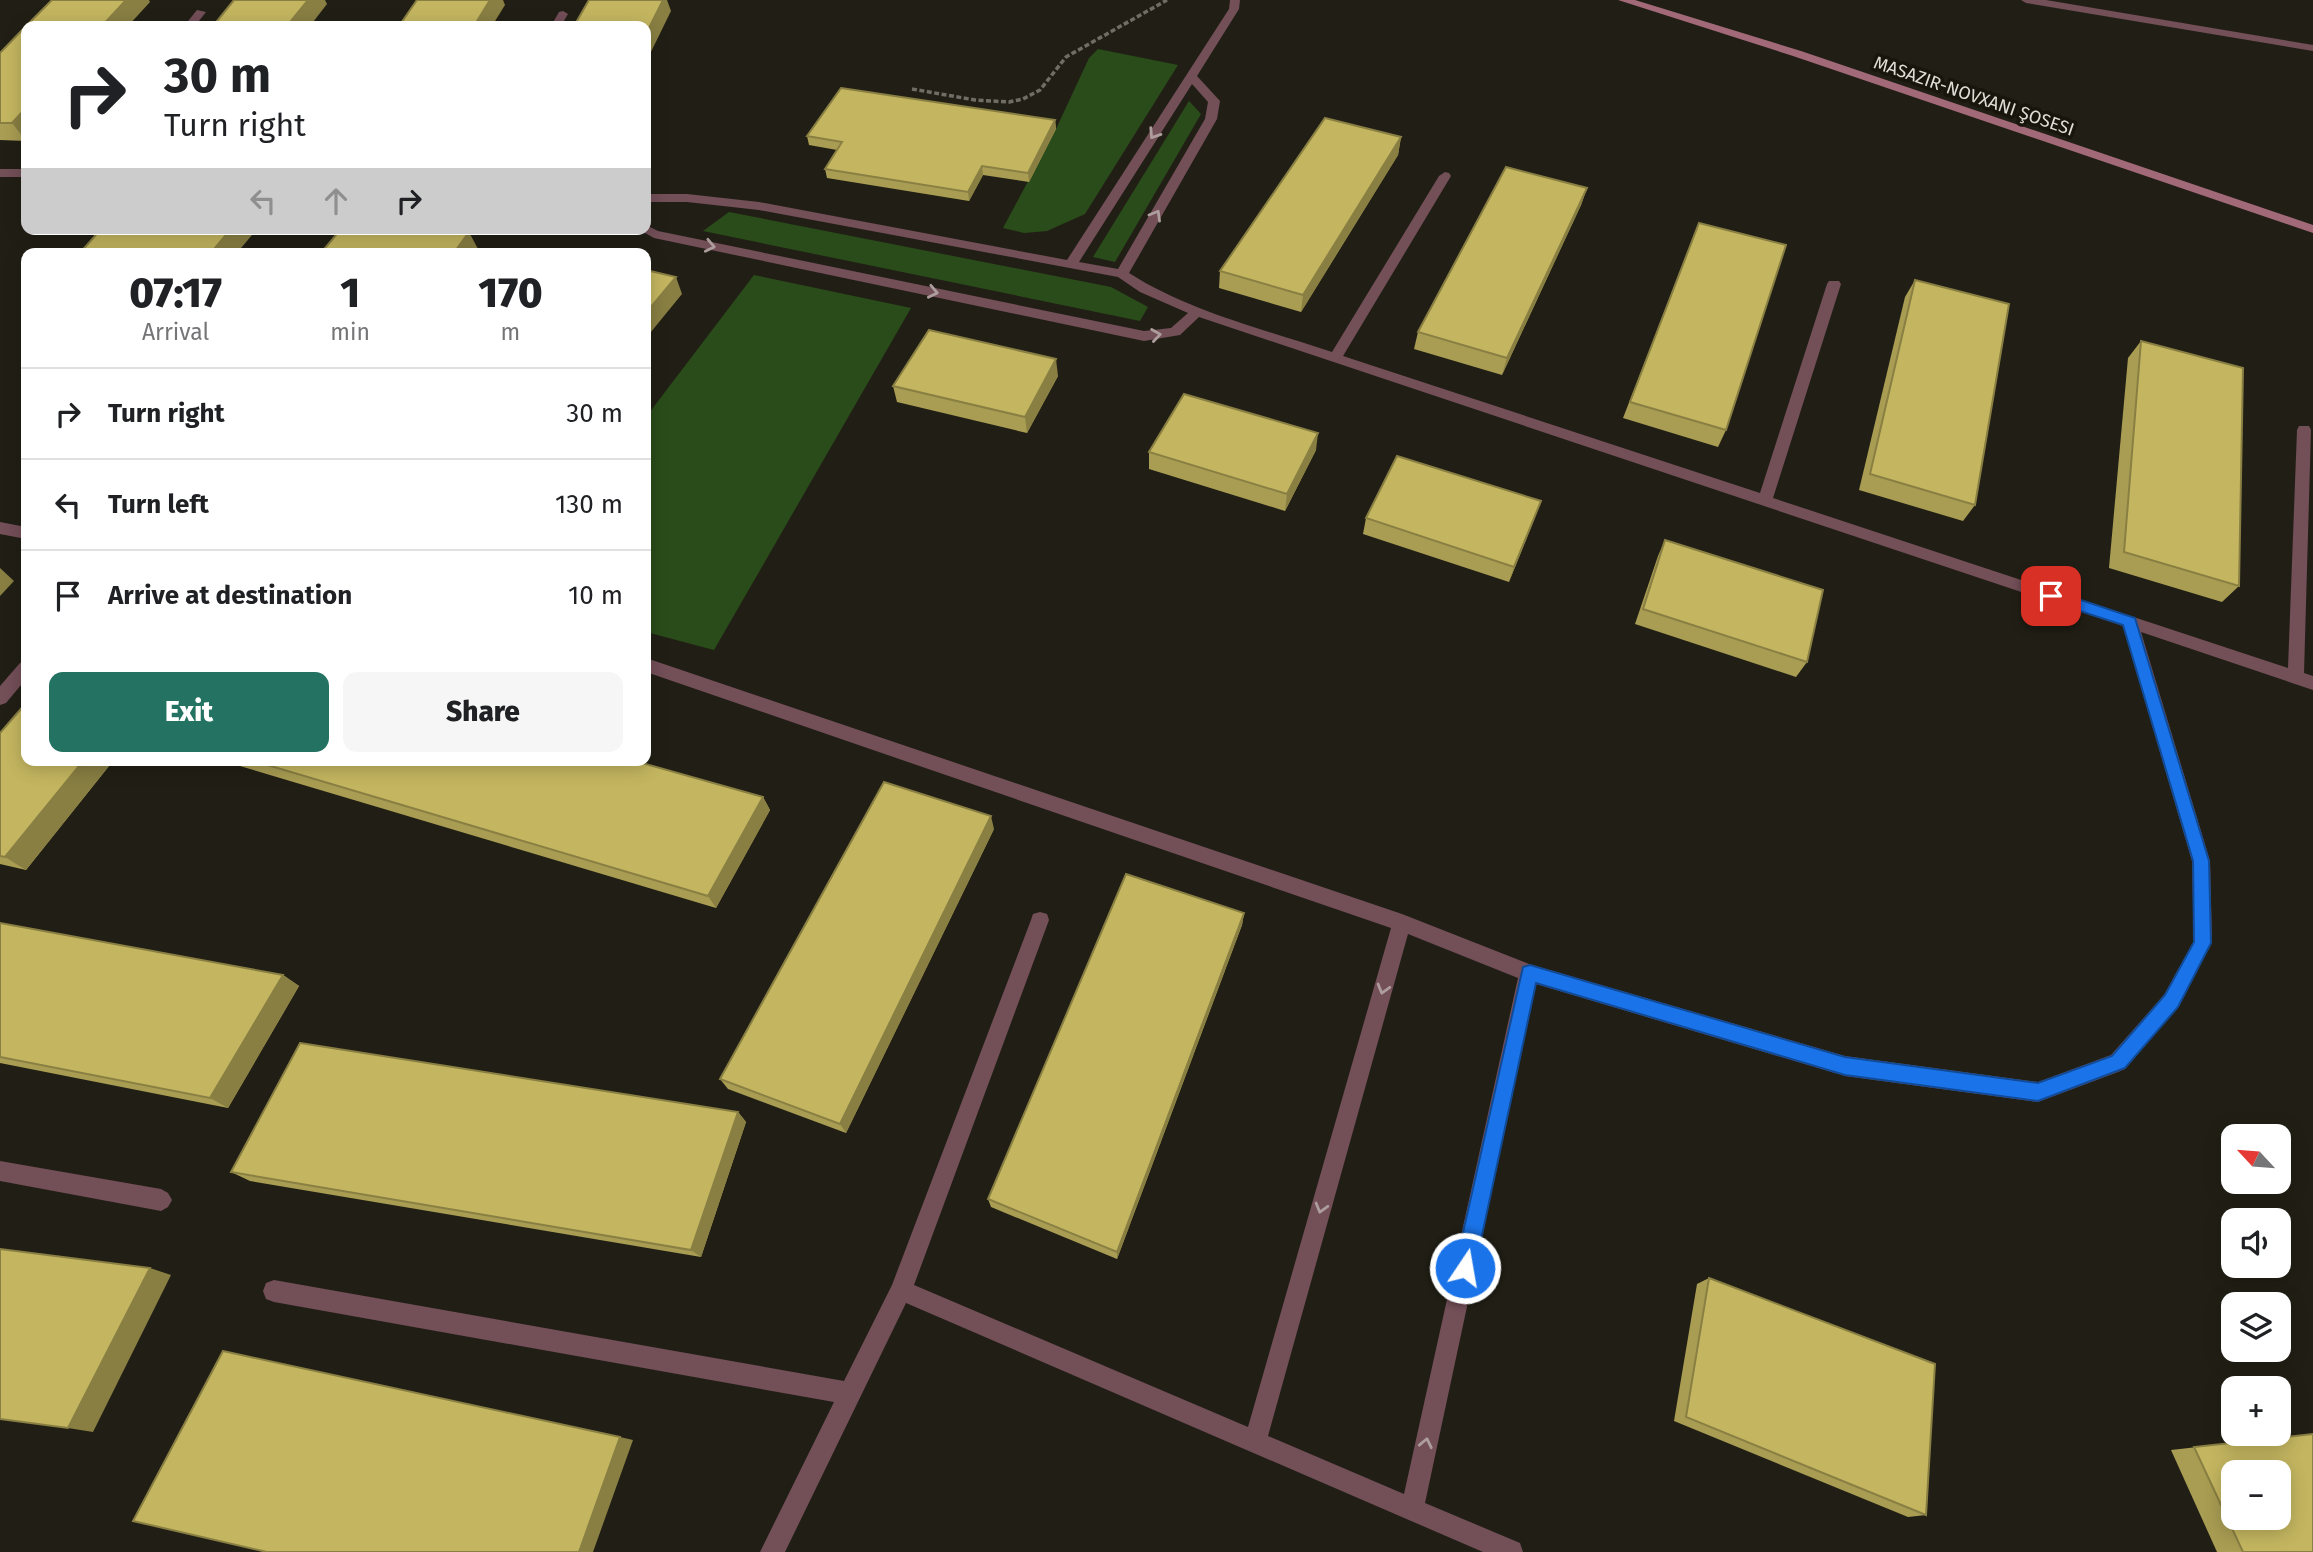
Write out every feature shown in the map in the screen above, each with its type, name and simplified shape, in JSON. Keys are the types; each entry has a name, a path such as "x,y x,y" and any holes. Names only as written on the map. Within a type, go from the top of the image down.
{"main road":[{"path":"1623,0 1786,51 2313,229"}],"lane":[{"path":"1071,264 1235,4 1250,0"},
{"path":"2026,0 2313,48"},
{"path":"193,21 201,12"},
{"path":"559,21 563,14"},
{"path":"1122,274 1211,119 1214,101 1191,76"},
{"path":"0,173 21,173"},
{"path":"1335,358 1445,176"},
{"path":"651,198 687,198 759,206 1122,274 1145,289 1197,312 2313,683"},
{"path":"651,231 1144,337 1175,332 1197,312"},
{"path":"1765,500 1834,284"},
{"path":"2296,677 2304,430"},
{"path":"0,528 21,532"},
{"path":"651,668 1402,923 1530,973 1845,1066 2038,1092 2118,1062 2171,1001 2203,943 2201,861 2130,622"},
{"path":"0,698 21,674"},
{"path":"772,1552 901,1290 1040,920"},
{"path":"1255,1442 1402,923"},
{"path":"1412,1510 1530,973"},
{"path":"0,1171 161,1200"},
{"path":"901,1290 1511,1552"},
{"path":"274,1292 850,1393"}],"path":[{"path":"912,89 1003,103 1023,101 1038,92 1057,64 1066,57 1167,0"}],"green space":[{"path":"1098,49 1178,65 1085,214 1047,231 1024,233 1003,228 1056,129 1089,58"},
{"path":"1189,101 1201,114 1115,262 1093,257"},
{"path":"729,212 1111,287 1148,307 1140,321 703,231"},
{"path":"754,275 911,308 714,650 651,633 651,410"}],"building":[{"path":"52,0 126,0 107,21 31,21"},
{"path":"234,0 308,0 291,21 217,21"},
{"path":"417,0 490,0 477,21 402,21"},
{"path":"589,0 663,0 651,24 651,21 577,21"},
{"path":"21,31 21,113 12,123 0,123 0,53"},
{"path":"841,88 1055,120 1028,173 982,166 968,192 825,169 842,142 807,136"},
{"path":"1325,118 1401,137 1303,295 1220,271"},
{"path":"1506,167 1587,188 1507,358 1418,332"},
{"path":"1699,223 1786,245 1726,430 1630,402"},
{"path":"96,235 226,235 215,248 84,248"},
{"path":"336,235 467,235 457,248 325,248"},
{"path":"651,271 676,277 651,307"},
{"path":"1915,280 2009,304 1975,505 1870,474"},
{"path":"929,330 1056,359 1025,417 893,386"},
{"path":"2141,341 2243,368 2239,586 2124,552"},
{"path":"1184,394 1318,433 1287,494 1149,452"},
{"path":"1397,456 1541,501 1514,567 1366,518"},
{"path":"1665,540 1823,590 1807,662 1643,609"},
{"path":"21,709 21,766 79,766 5,857 0,856 0,733"},
{"path":"271,766 651,766 763,797 708,896"},
{"path":"884,782 991,816 840,1124 720,1079"},
{"path":"1126,874 1244,913 1117,1252 988,1199"},
{"path":"0,923 283,975 210,1098 0,1057"},
{"path":"300,1043 738,1112 691,1250 231,1172"},
{"path":"0,1249 150,1268 68,1428 0,1419"},
{"path":"1709,1278 1935,1364 1926,1515 1686,1417"},
{"path":"223,1351 620,1437 579,1552 267,1552 133,1521"},
{"path":"2313,1434 2313,1552 2243,1552 2233,1530 2291,1530 2291,1460 2221,1460 2221,1505 2194,1447 2221,1444 2291,1446 2291,1436"}],"route":[{"path":"1465,1268 1530,973 1845,1066 2038,1092 2118,1062 2171,1001 2203,943 2201,861 2130,622 2051,596"}]}
